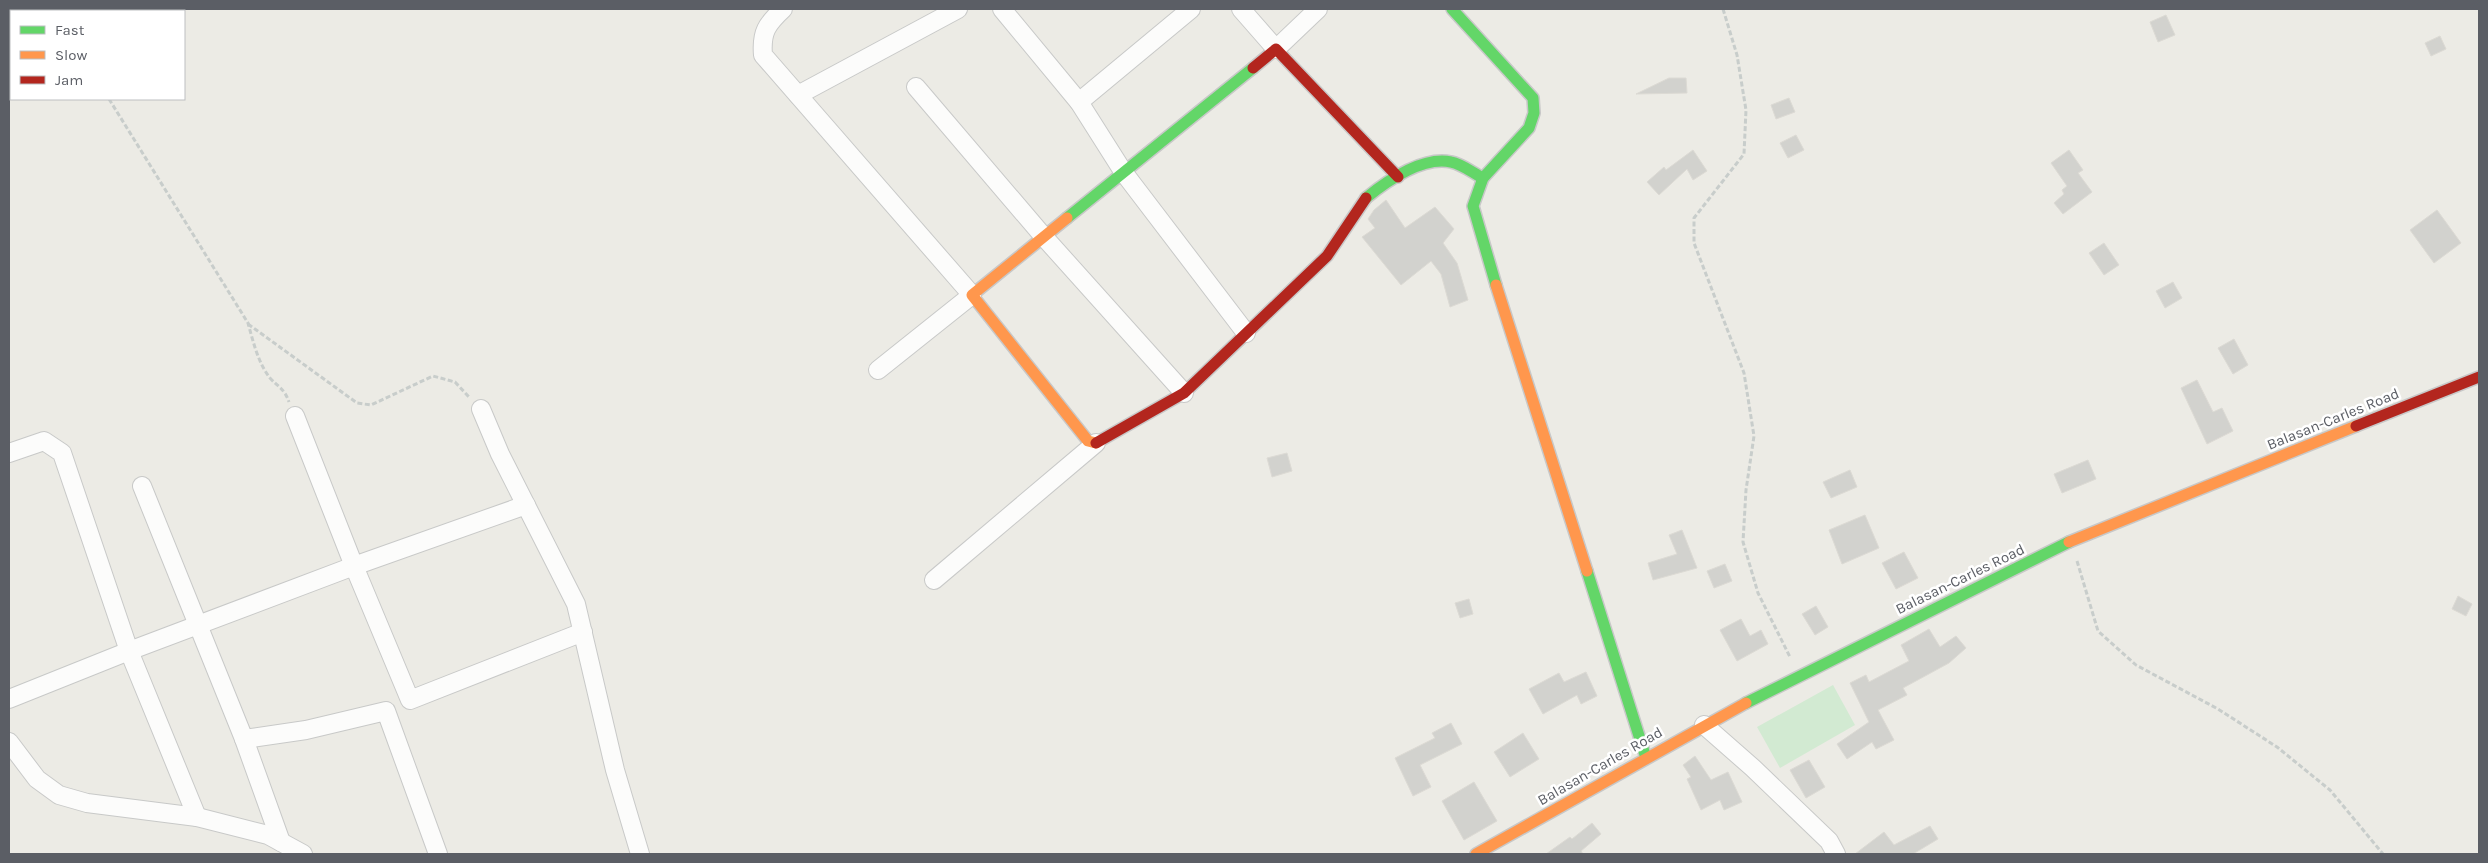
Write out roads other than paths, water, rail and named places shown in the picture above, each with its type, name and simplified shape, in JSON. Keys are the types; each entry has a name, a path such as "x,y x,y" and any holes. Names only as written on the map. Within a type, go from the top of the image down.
{"street":[{"path":"783,9 768,23 762,41 763,54 972,295 1088,441 1096,444"},
{"path":"798,95 958,9"},
{"path":"1002,9 1079,102 1124,172 1246,333"},
{"path":"1079,102 1191,9"},
{"path":"1241,9 1276,49 1398,177"},
{"path":"878,370 1276,49 1318,9"},
{"path":"1452,9 1532,98 1534,113 1529,128 1483,178 1473,206 1477,226 1646,758"},
{"path":"916,87 1044,237 1184,393"},
{"path":"934,580 1096,444 1184,393 1326,256 1363,200 1398,177 1433,161 1452,162 1483,178"},
{"name":"Balasan-Carles Road","path":"1476,854 1704,725 1799,675 2070,542 2479,377"},
{"path":"480,409 576,604 615,770 640,854"},
{"path":"295,416 354,566 410,700"},
{"path":"9,453 44,441 62,453 130,651 196,817"},
{"path":"142,486 151,514 199,625 244,739 281,842"},
{"path":"9,699 354,566 526,505"},
{"path":"244,739 306,730 386,711 583,632"},
{"path":"386,711 438,854"},
{"path":"1704,725 1753,768 1829,841 1836,854"},
{"path":"9,742 37,779 58,795 87,803 196,817 268,835 303,854"}]}
